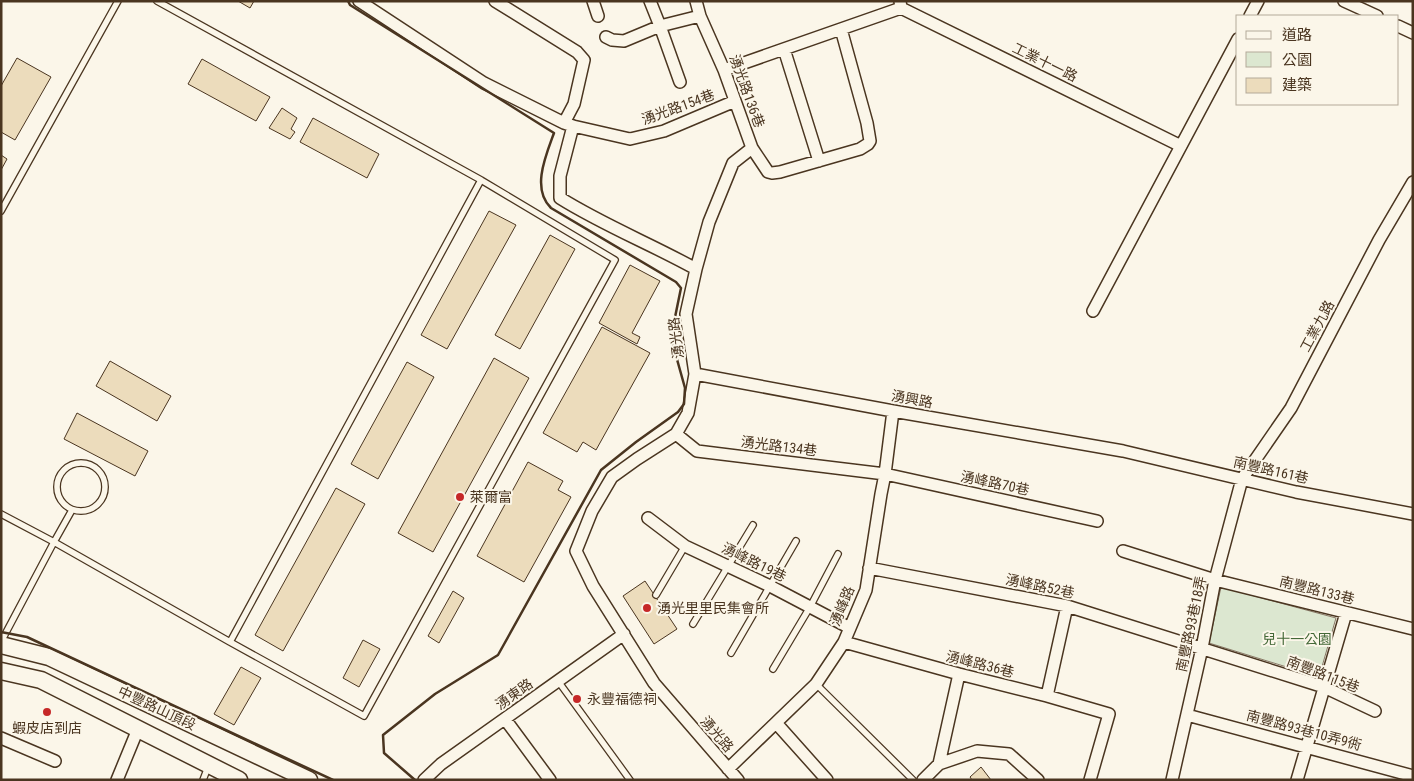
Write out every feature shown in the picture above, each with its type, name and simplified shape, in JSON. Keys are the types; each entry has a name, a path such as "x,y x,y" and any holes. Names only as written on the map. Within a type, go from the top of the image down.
{"main road":[{"name":"中豐路山頂段","path":"1,644 48,657 309,780"},
{"name":"中豐路山頂段","path":"1,671 41,680 138,729 206,772 234,779"}],"street":[{"path":"359,1 484,82 568,124"},
{"path":"494,1 577,52 584,60 568,124 560,176 560,198 696,269"},
{"path":"593,1 598,16"},
{"path":"650,1 680,82"},
{"name":"湧光路136巷","path":"696,1 700,16 724,70 752,148 733,163 709,222 696,269"},
{"path":"1251,15 1258,1"},
{"path":"1344,1 1375,15"},
{"path":"724,70 841,29 901,5"},
{"name":"工業十一路","path":"901,5 1181,146"},
{"path":"606,37 612,40 624,41 660,26 700,16"},
{"path":"1399,26 1413,32"},
{"path":"752,148 768,172 772,173 860,149 868,144 870,141 866,123 841,29"},
{"path":"1093,311 1236,43"},
{"path":"784,49 819,161"},
{"name":"湧光路154巷","path":"568,124 630,139 664,131 735,101"},
{"name":"工業九路","path":"1242,479 1291,408 1378,240 1413,182"},
{"name":"湧光路","path":"696,269 686,314 696,374 688,413 676,434 612,477 592,511 576,551 593,586 654,683 738,780"},
{"name":"湧興路","path":"696,374 1123,451"},
{"name":"湧峰路","path":"728,769 755,742 777,724 816,684 844,642 866,590 893,411"},
{"name":"湧光路134巷","path":"676,434 697,451 885,474"},
{"name":"南豐路161巷","path":"1123,451 1296,492 1413,514"},
{"name":"湧峰路70巷","path":"885,474 1097,521"},
{"name":"南豐路93巷18弄","path":"1173,778 1215,580 1242,479"},
{"name":"湧峰路19巷","path":"648,518 685,546 770,586 850,628"},
{"name":"南豐路133巷","path":"1123,551 1215,580 1413,629"},
{"name":"湧峰路52巷","path":"869,568 1068,606 1202,648"},
{"path":"1047,696 1068,606"},
{"path":"1297,780 1346,613"},
{"name":"湧東路","path":"424,780 441,764 624,634"},
{"name":"湧峰路36巷","path":"844,642 1109,714 1090,780"},
{"name":"南豐路115巷","path":"1202,648 1324,687 1375,712"},
{"path":"939,764 959,674"},
{"name":"南豐路93巷10弄9衖","path":"1187,715 1413,776"},
{"path":"505,719 550,780"},
{"path":"777,724 827,780"},
{"path":"117,780 138,729"},
{"path":"1,738 55,761"},
{"path":"923,780 939,764 977,751 1010,754 1038,780"},
{"path":"1173,778 1185,780"}],"lane":[{"path":"1,211 118,1"},
{"path":"1,514 364,716 615,260 481,180 157,1"},
{"path":"230,642 481,180"},
{"path":"74,464 90,464 102,475 106,483 106,491 98,505 92,509 84,512 72,510 63,503 59,496 58,481 62,473 74,464"},
{"path":"1,644 72,510"},
{"path":"693,624 753,525"},
{"path":"731,653 796,541"},
{"path":"656,595 685,546"},
{"path":"774,669 838,554"},
{"path":"558,681 630,780"},
{"path":"816,684 913,780"}],"green space":[{"name":"兒十一公園","path":"1221,587 1336,618 1319,677 1209,643"}],"building":[{"path":"238,1 254,1 250,8"},
{"path":"17,58 51,77 15,140 1,132 1,86"},
{"path":"202,59 270,97 256,121 188,84"},
{"path":"282,108 297,118 291,129 295,132 290,139 269,128"},
{"path":"313,118 379,154 367,178 300,142"},
{"path":"1,155 7,159 1,170"},
{"path":"489,211 516,225 447,349 421,335"},
{"path":"550,235 575,249 520,349 495,335"},
{"path":"630,265 660,281 632,333 640,337 637,344 599,323"},
{"path":"602,327 650,353 596,450 583,442 577,452 543,433"},
{"path":"494,358 529,378 433,552 398,533"},
{"path":"110,361 171,396 157,421 96,386"},
{"path":"407,362 434,377 378,479 351,464"},
{"path":"77,413 148,451 135,476 64,439"},
{"path":"528,462 563,481 558,490 571,497 524,582 477,556"},
{"path":"336,488 365,504 283,651 255,635"},
{"name":"湧光里里民集會所","path":"645,581 677,629 654,644 623,596"},
{"path":"453,591 464,598 439,643 428,636"},
{"path":"363,640 380,649 359,687 343,678"},
{"path":"241,667 261,678 234,725 214,714"},
{"path":"981,767 991,780 972,780 970,777"}],"wall":[{"path":"348,1 350,5 554,133 544,161 541,182 545,200 551,208 676,282 681,288 673,327 673,345 685,388 684,404 678,412 601,470 498,655 435,694 383,735 384,753 415,780"},
{"path":"1,632 27,637 333,780"}],"place":[{"name":"萊爾富","path":"460,497"},
{"name":"湧光里里民集會所","path":"647,608"},
{"name":"永豐福德祠","path":"577,699"},
{"name":"蝦皮店到店","path":"47,712"}]}
